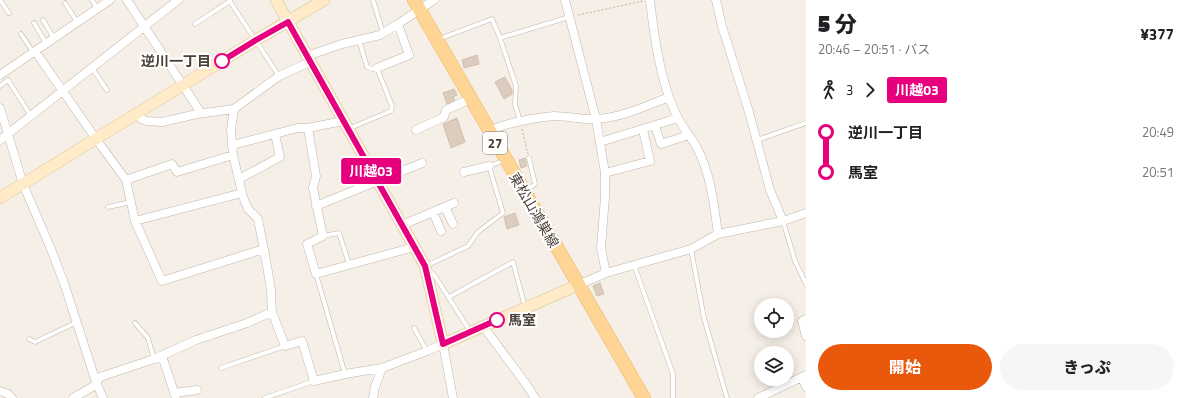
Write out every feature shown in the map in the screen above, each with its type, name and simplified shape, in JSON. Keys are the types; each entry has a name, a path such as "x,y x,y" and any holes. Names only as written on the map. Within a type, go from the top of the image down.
{"main road":[{"name":"東松山鴻巣線","path":"417,5 505,160 644,398"}],"street":[{"path":"0,74 110,0"},
{"path":"127,0 201,113"},
{"path":"0,140 178,0"},
{"path":"276,0 425,266 443,344 453,398"},
{"path":"0,198 256,40 324,0"},
{"path":"136,114 141,119 147,121 162,122 201,113 234,109 279,76 309,59 342,44 380,35 398,24 417,5 434,0"},
{"path":"565,0 596,119 605,173 605,197 601,248 606,273"},
{"path":"650,0 656,43 669,97 675,114 698,149 706,171 711,187 718,234"},
{"path":"716,0 722,26 749,112 770,190 783,221"},
{"path":"377,68 409,55 398,24"},
{"path":"34,52 126,180 135,221 162,281 264,249"},
{"path":"488,130 520,121 553,116 596,119 622,115 669,97"},
{"path":"416,130 444,117 446,110 470,99"},
{"path":"0,108 23,184 64,283 96,382 103,398"},
{"path":"234,109 231,130 233,155 242,193 248,209 258,219 271,290 272,312 286,346 302,340 314,382 344,374 382,368 427,352 606,273 691,248 718,234 783,221 806,213"},
{"path":"600,142 678,118"},
{"path":"232,145 298,128 346,125"},
{"path":"655,126 661,144 689,136"},
{"path":"308,128 316,176 313,188 323,236 307,244 316,274 414,247"},
{"path":"605,173 650,161 643,130"},
{"path":"239,180 280,157 275,134"},
{"path":"126,180 172,164 177,172 233,155"},
{"path":"316,206 422,163"},
{"path":"464,172 489,166"},
{"path":"135,221 242,193"},
{"path":"402,225 454,203"},
{"path":"445,207 453,224"},
{"path":"433,212 441,231"},
{"path":"73,398 94,386 100,377 158,358 196,340 272,312"},
{"path":"806,319 802,321 806,336"},
{"path":"483,326 535,398"},
{"path":"158,358 175,395 197,390"},
{"path":"373,398 375,387 382,368"},
{"path":"758,398 804,376 806,387"},
{"path":"0,391 7,397"}],"lane":[{"path":"0,0 9,13"},
{"path":"92,0 97,8"},
{"path":"373,0 383,33"},
{"path":"195,24 229,1 279,76"},
{"path":"65,4 77,22"},
{"path":"500,38 569,17"},
{"path":"437,40 492,19 516,86 515,104 520,121"},
{"path":"43,20 54,38"},
{"path":"34,23 46,43"},
{"path":"21,34 34,52"},
{"path":"346,125 391,111 392,106 377,68 372,69 367,67 359,40"},
{"path":"92,68 107,90"},
{"path":"0,86 8,80 30,116"},
{"path":"756,140 806,123"},
{"path":"524,192 535,184 529,158"},
{"path":"470,332 435,276 425,266 468,246 478,232 503,213 489,166 505,160"},
{"path":"108,207 131,202"},
{"path":"783,221 795,261 806,284"},
{"path":"323,236 339,233 349,264"},
{"path":"691,248 704,318 727,398"},
{"path":"449,297 513,262 525,308"},
{"path":"634,265 673,374 673,398"},
{"path":"316,274 344,374"},
{"path":"29,339 35,342 77,322"},
{"path":"135,323 148,338 158,358"},
{"path":"414,328 427,352"},
{"path":"221,368 286,346"},
{"path":"804,376 806,369"},
{"path":"268,398 314,382"}],"path":[{"path":"569,17 650,0"},
{"path":"520,121 529,158"}],"building":[{"path":"477,55 479,64 464,68 462,60"},
{"path":"505,77 512,90 512,94 504,99 495,82"},
{"path":"454,89 457,95 453,97 455,100 447,104 443,93"},
{"path":"457,118 465,142 451,148 443,124"},
{"path":"525,158 527,166 521,168 519,160"},
{"path":"515,213 519,225 507,229 504,217"},
{"path":"600,283 604,294 597,296 593,286"}],"bus line":[{"name":"川越03","path":"222,61 288,22 425,266 443,344 497,320"}],"place":[{"name":"逆川一丁目","path":"222,61"},
{"name":"馬室","path":"497,320"}]}
